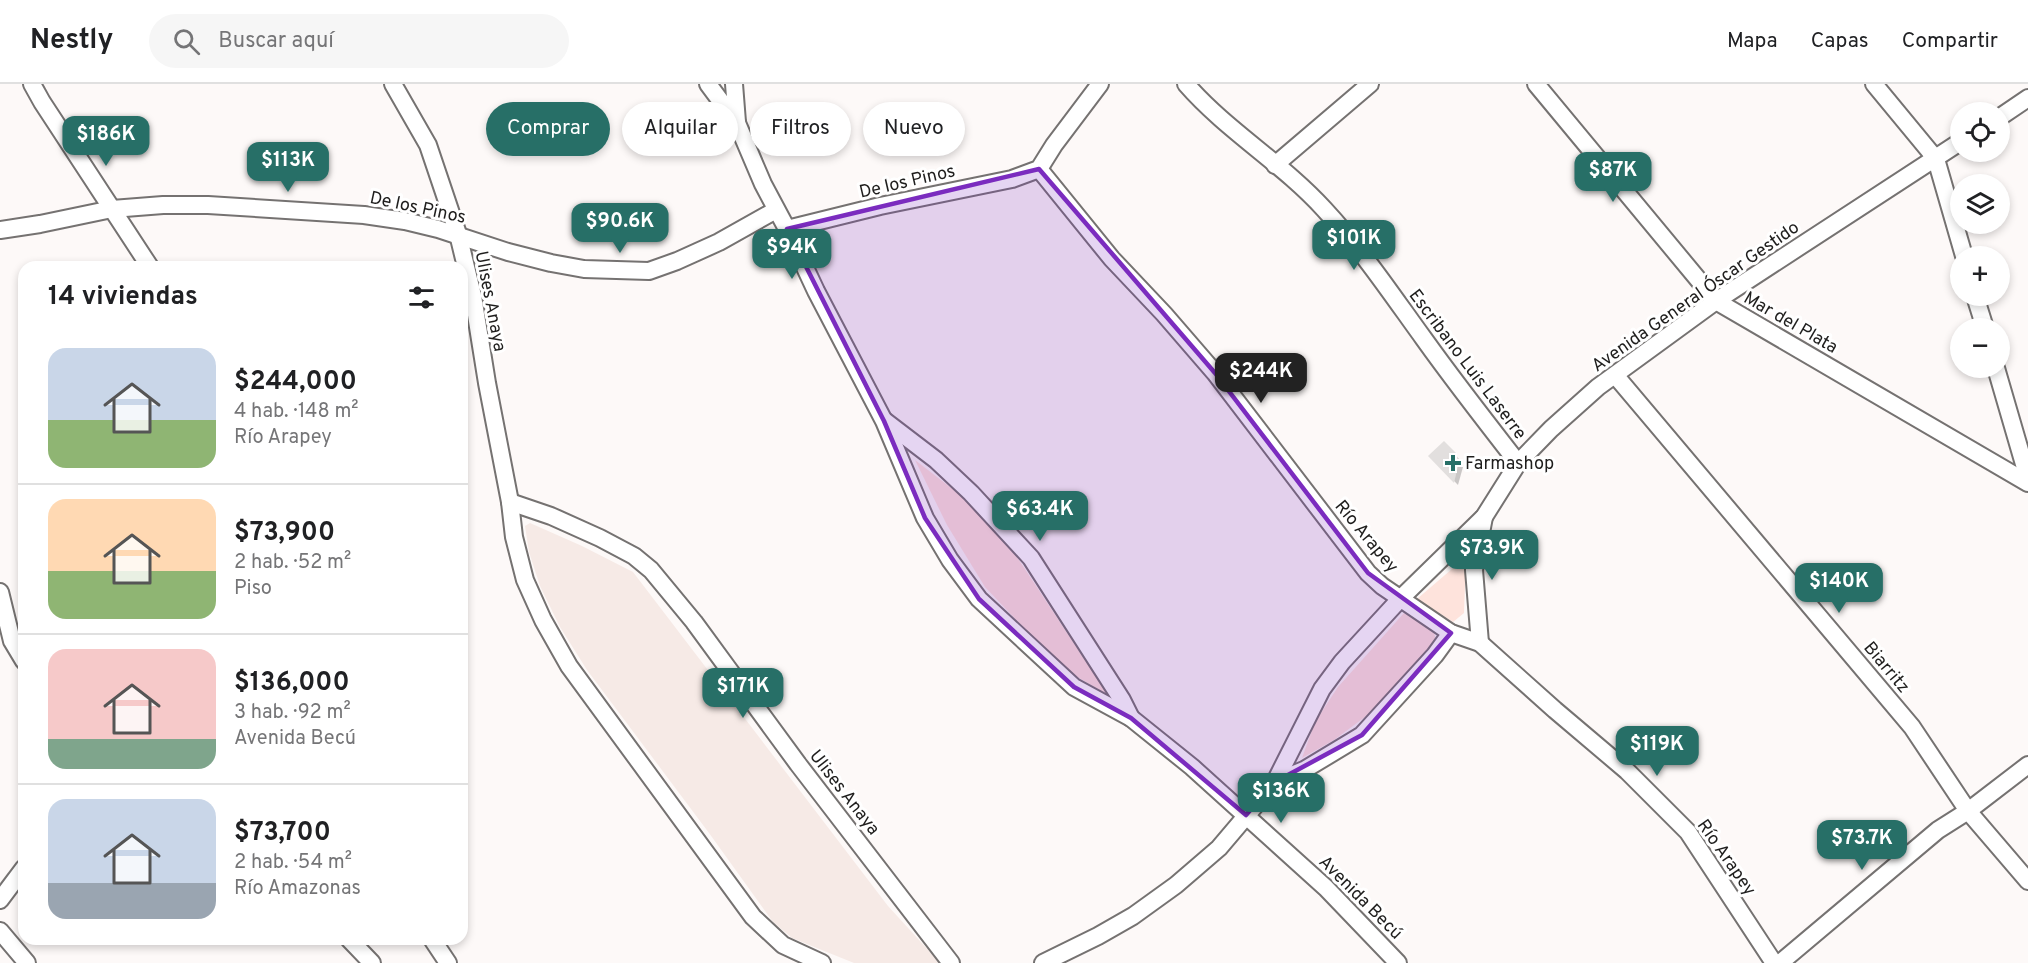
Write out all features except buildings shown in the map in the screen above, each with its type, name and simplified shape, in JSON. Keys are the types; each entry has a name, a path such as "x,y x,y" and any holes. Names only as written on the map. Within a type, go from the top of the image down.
{"street":[{"path":"32,84 146,261"},
{"name":"Ulises Anaya","path":"393,84 428,145 458,234 465,261"},
{"path":"708,84 721,102"},
{"path":"734,84 735,102"},
{"path":"1039,169 1100,84"},
{"name":"Escribano Luis Laserre","path":"1186,84 1202,103 1311,195 1373,267 1518,462"},
{"path":"1275,165 1370,84"},
{"name":"Mar del Plata","path":"1536,84 1716,301 2028,481"},
{"path":"1874,84 1936,159 1961,246"},
{"path":"2010,110 2028,98"},
{"path":"738,125 763,184 884,421 925,518 950,560 979,599 1074,687 1131,718"},
{"name":"Avenida General Óscar Gestido","path":"1043,963 1098,936 1150,903 1176,885 1219,848 1275,782 1323,689 1342,662 1400,599 1484,518 1518,462 1551,429 1615,375 1716,301 1950,149"},
{"name":"De los Pinos","path":"787,229 880,206 1012,178 1039,169"},
{"name":"Río Arapey","path":"1039,169 1112,259 1215,373 1368,573 1400,599 1451,633 1480,643 1547,704 1627,771 1688,832 1774,963"},
{"name":"De los Pinos","path":"0,230 40,225 112,209 163,205 208,205 364,215 405,221 458,234 508,252 551,263 584,269 649,271 719,242 776,210"},
{"name":"Ulises Anaya","path":"468,275 510,502 514,537 525,580 543,620 569,666 732,892 753,917 783,945 822,963"},
{"name":"Biarritz","path":"1615,375 1912,727 1968,811 2028,881"},
{"path":"1999,378 2028,481"},
{"path":"884,421 936,460 971,493 1031,558 1122,700 1131,718"},
{"name":"Ulises Anaya","path":"510,502 551,516 600,538 634,556 651,570 694,622 798,764 951,963"},
{"name":"Avenida General Óscar Gestido","path":"1480,643 1474,570 1484,518"},
{"path":"0,592 6,637 18,653"},
{"name":"Avenida General Óscar Gestido","path":"1275,782 1304,770 1362,735 1435,656 1451,633"},
{"name":"Avenida Becú","path":"1131,718 1246,815 1326,888 1398,963"},
{"path":"1780,963 1938,830 1968,811 2028,765"},
{"path":"0,900 18,876"},
{"path":"0,931 27,963"},
{"path":"355,945 372,963"},
{"path":"436,945 448,963"}],"highlighted area":[{"path":"1039,169 1215,373 1368,573 1451,633 1362,735 1275,782 1246,815 1131,718 1074,687 979,599 925,518 884,421 787,229"}],"shaded area":[{"path":"915,460 963,497 1013,551 1108,695 1069,672 985,587 947,525"},
{"path":"530,523 633,572 888,906 940,963 854,963 792,938 773,922 587,670 560,627 540,586 529,552 525,526"},
{"path":"1466,557 1464,613 1453,622 1417,599"},
{"path":"1404,613 1434,629 1436,644 1373,711 1334,740 1302,758 1315,722 1338,687"}],"place":[{"name":"Farmashop","path":"1453,463"}]}
